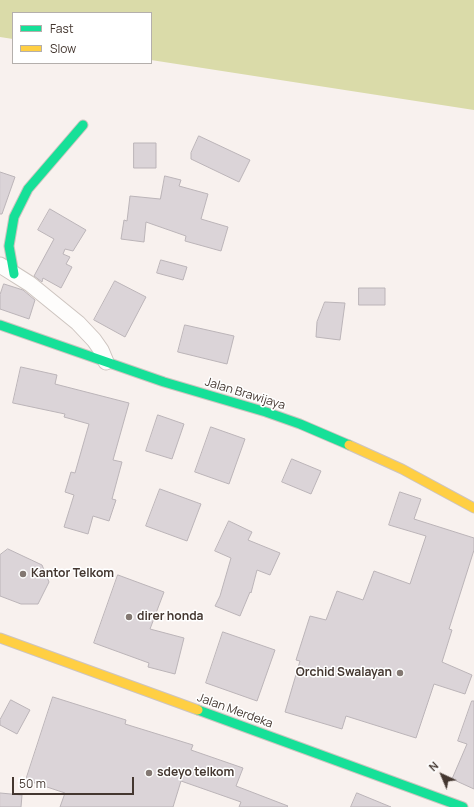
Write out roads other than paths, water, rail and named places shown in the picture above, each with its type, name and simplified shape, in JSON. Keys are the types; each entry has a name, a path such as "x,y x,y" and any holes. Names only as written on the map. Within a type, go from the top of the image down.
{"main road":[{"path":"14,274 9,246 14,217 28,189 83,125"},
{"name":"Jalan Brawijaya","path":"0,326 106,362 300,424 395,466 474,508"},
{"name":"Jalan Merdeka","path":"0,638 463,807"}],"street":[{"path":"0,265 30,284 78,323 102,350 106,362"}],"place":[{"name":"Kantor Telkom","path":"23,574"},
{"name":"direr honda","path":"129,617"},
{"name":"Orchid Swalayan","path":"400,673"},
{"name":"sdeyo telkom","path":"149,773"}]}
